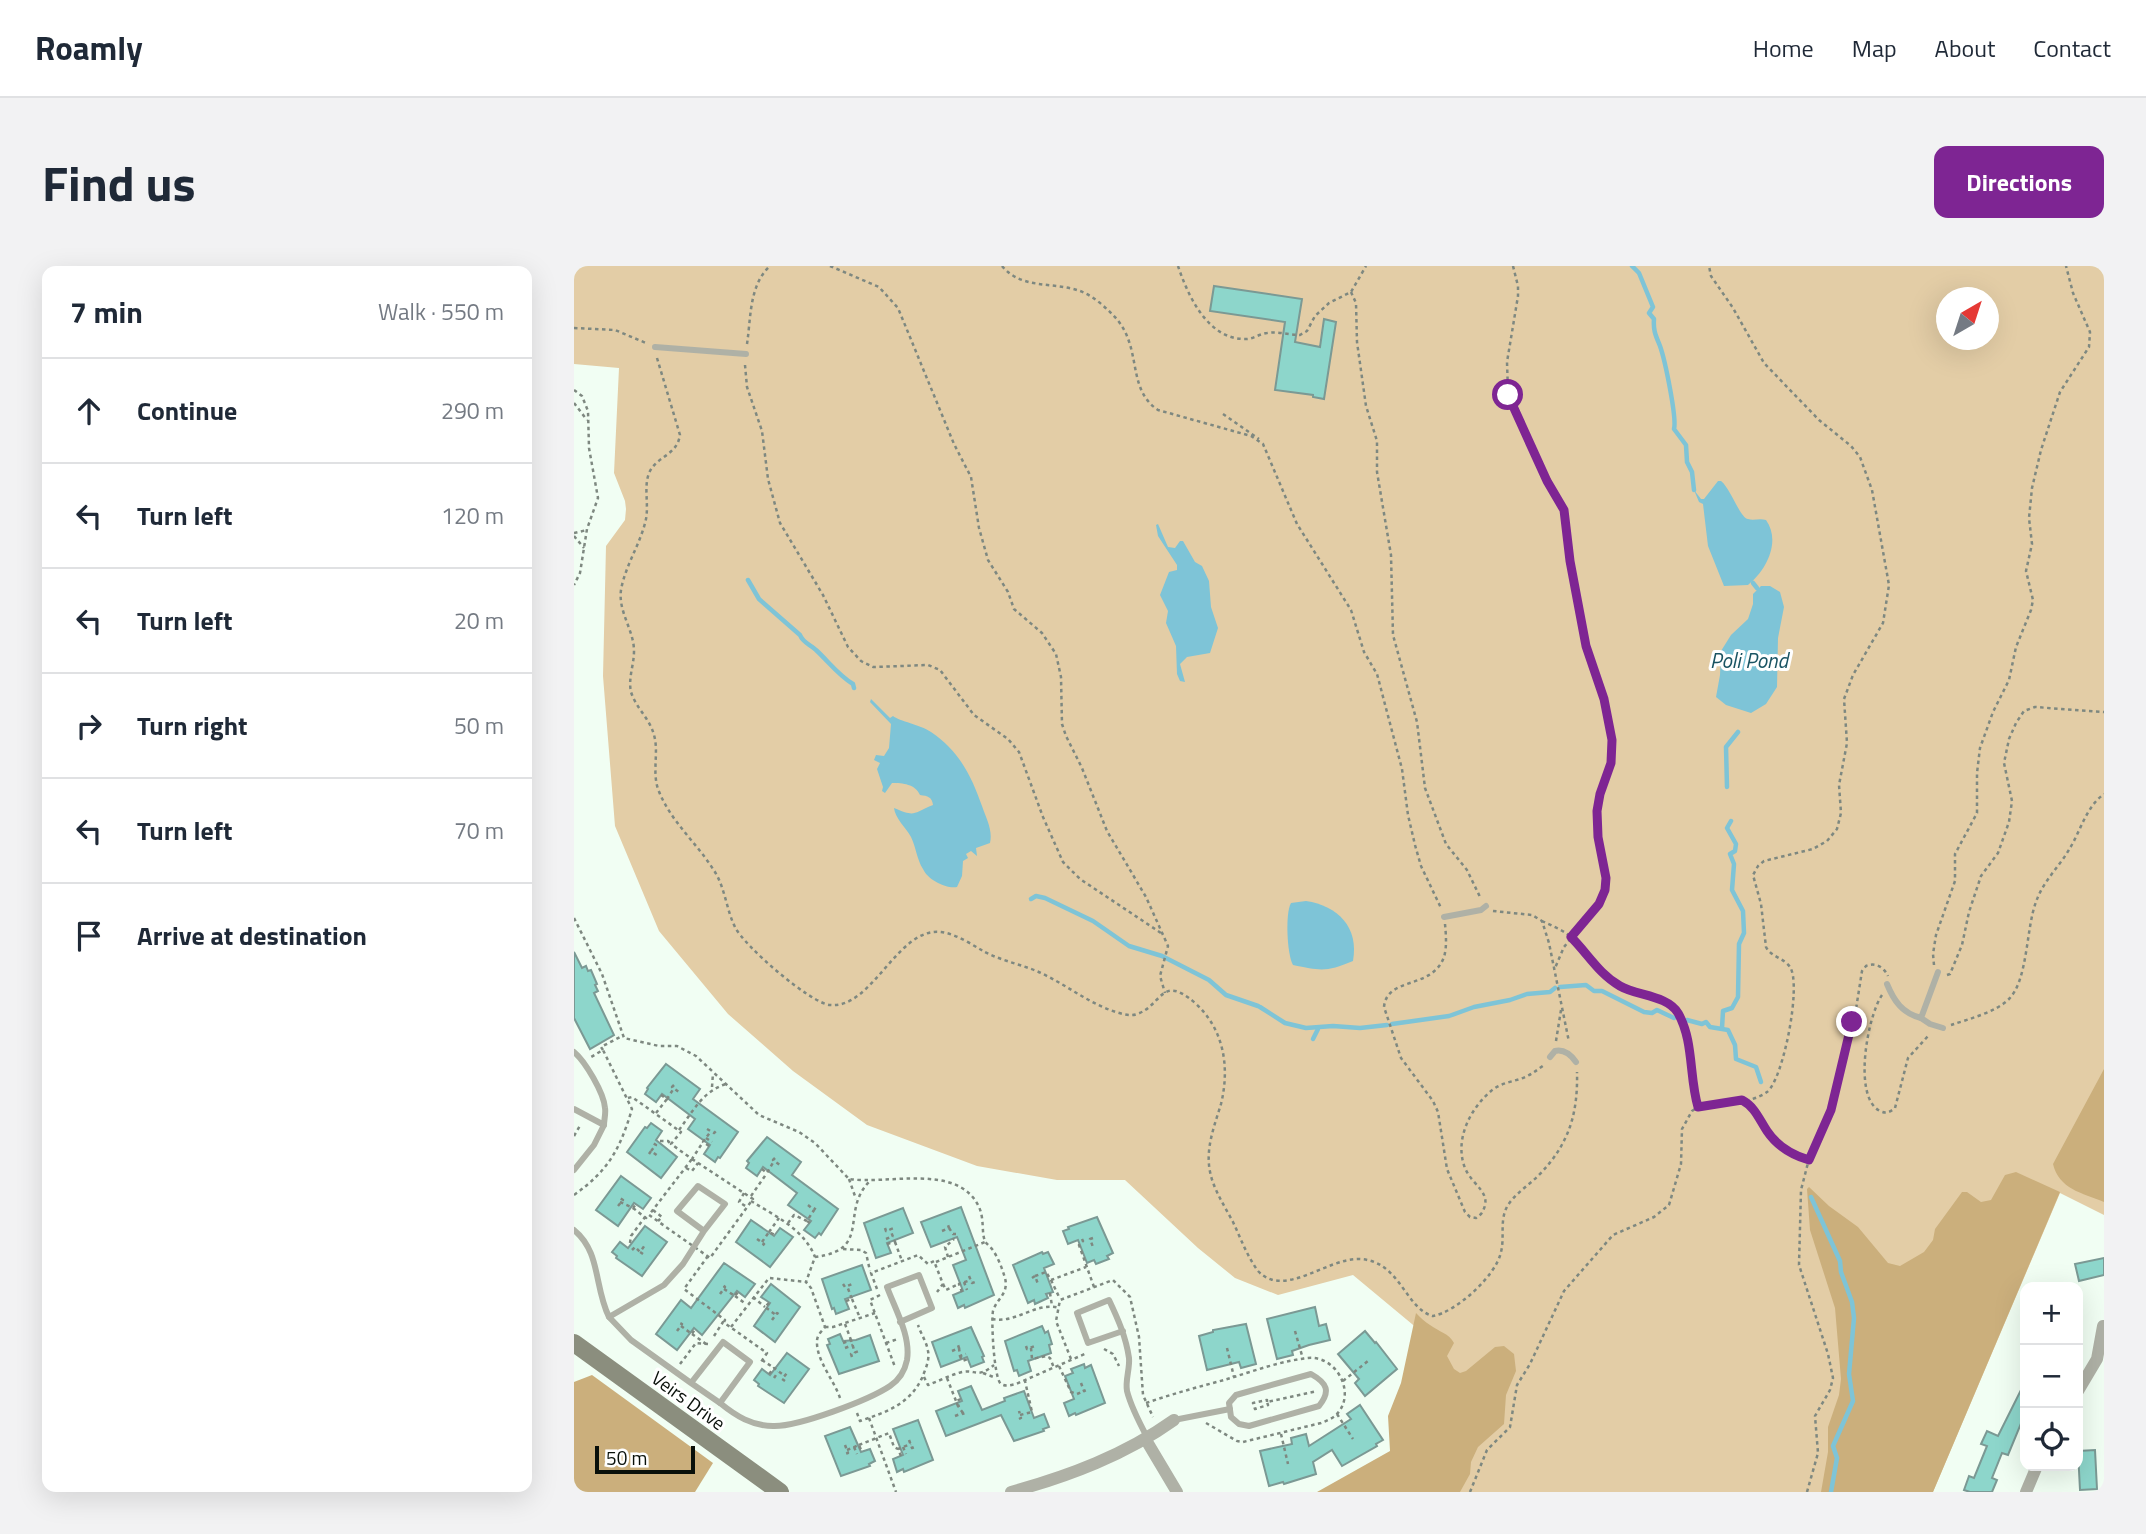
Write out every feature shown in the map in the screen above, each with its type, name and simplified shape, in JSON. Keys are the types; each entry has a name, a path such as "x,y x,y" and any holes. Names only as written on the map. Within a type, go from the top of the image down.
{"street":[{"path":"2083,1383 2097,1359 2103,1326"},
{"name":"Veirs Drive","path":"575,1345 780,1492"},
{"path":"1011,1492 1056,1480 1147,1439 1174,1420"},
{"path":"1147,1439 1177,1492"},
{"path":"2026,1492 2035,1471"}],"lane":[{"path":"655,347 746,354"},
{"path":"1444,918 1481,910 1486,906"},
{"path":"1921,1018 1938,972"},
{"path":"1887,984 1900,1007 1913,1016 1943,1028"},
{"path":"1550,1057 1558,1050 1569,1054 1576,1062"},
{"path":"574,1052 583,1061 603,1098 605,1109 604,1125 594,1145 574,1170"},
{"path":"574,1109 604,1125"},
{"path":"608,1317 664,1285 725,1204 698,1186 677,1211 704,1231"},
{"path":"574,1230 586,1240 593,1256 601,1300 608,1317 631,1340 754,1424 775,1427 800,1422 871,1396 892,1385 902,1374 907,1359 906,1343 887,1287 919,1275 932,1308 900,1322"},
{"path":"1123,1331 1088,1343 1077,1313 1109,1300 1123,1331 1129,1361 1126,1388 1147,1439"},
{"path":"691,1383 723,1342 750,1363 720,1403"},
{"path":"1311,1374 1320,1379 1326,1389 1326,1397 1319,1406 1249,1426 1239,1424 1231,1418 1229,1403 1236,1395 1311,1374"},
{"path":"1174,1420 1230,1409"}],"path":[{"path":"771,266 755,287 746,354 747,387 762,431 768,479 780,523 823,595 849,648 860,661 873,667 928,665 940,670 974,715 1007,739 1019,752 1063,862 1080,878 1161,933"},
{"path":"830,266 879,287 898,308 954,444 971,477 979,533 988,560 1014,609 1042,634 1054,649 1060,670 1062,724 1066,736 1107,831 1146,897 1168,946 1160,976 1165,993"},
{"path":"1002,266 1019,280 1071,288 1085,293 1114,316 1129,337 1140,388 1146,401 1158,410 1251,436 1263,444"},
{"path":"1178,266 1202,315 1225,334 1244,339 1269,332 1300,335 1307,331 1315,316 1329,303 1351,292 1366,266"},
{"path":"1513,266 1518,296 1508,353 1507,391 1519,422 1564,510 1570,561 1586,646 1604,699 1612,740 1611,763 1597,811 1598,837 1606,878 1605,890 1599,904 1571,937 1556,961 1554,971"},
{"path":"1470,1492 1484,1456 1510,1427 1517,1385 1530,1364 1564,1291 1612,1235 1654,1217 1669,1205 1681,1164 1682,1129 1692,1111 1698,1107 1765,1094 1772,1086 1788,1041 1795,983 1790,966 1769,953 1764,944 1761,904 1753,879 1754,872 1764,861 1821,846 1838,829 1841,813 1839,788 1847,743 1844,699 1853,676 1883,623 1889,585 1872,489 1860,457 1852,446 1813,414 1764,363 1733,308 1711,276 1709,266"},
{"path":"2066,266 2073,293 2090,331 2089,347 2060,392 2034,475 2029,518 2032,544 2026,572 2032,604 2016,646 2009,680 1993,712 1980,748 1977,813 1955,854 1955,881 1934,945 1933,960 1938,972 1950,974 1962,945 1981,876 2004,841 2012,801 2005,774 2005,757 2016,723 2024,711 2035,706 2104,712"},
{"path":"1351,292 1356,303 1357,341 1366,406 1377,441 1377,472 1391,555 1394,635 1417,722 1427,796 1446,844 1470,874 1486,906 1492,911 1532,915 1542,920 1571,937 1612,981 1630,991 1663,1001 1676,1010 1690,1054 1692,1087 1698,1107"},
{"path":"574,328 598,327 615,330 655,347 680,435 679,443 673,451 650,470 646,521 622,588 622,609 634,649 631,690 654,736 655,773 659,792 677,823 715,872 742,940 810,996 821,1003 832,1005 855,997 916,939 934,932 950,934 998,958 1041,973 1099,1005 1122,1014 1141,1013 1165,993 1177,991 1194,1002 1212,1021 1220,1035 1224,1081 1211,1138 1209,1168 1215,1190 1258,1271 1269,1280 1285,1281 1344,1260 1357,1258 1371,1261 1389,1271 1418,1307 1430,1316 1447,1311 1475,1291 1496,1267 1502,1248 1502,1223 1507,1207 1546,1167 1571,1127 1576,1108 1576,1062 1542,920"},
{"path":"574,390 586,403 589,455 598,498 587,530 580,573 574,584"},
{"path":"574,403 588,421"},
{"path":"1223,414 1263,444 1297,524 1351,610 1364,652 1377,674 1402,769 1415,845 1421,866 1444,918 1446,944 1442,961 1424,978 1389,992 1384,1007 1401,1058 1438,1112 1447,1169 1465,1212 1470,1217 1476,1218 1481,1214 1486,1200 1482,1189 1468,1174 1464,1164 1463,1137 1467,1121 1495,1087 1528,1076 1544,1065 1550,1057 1557,1035 1561,1006"},
{"path":"584,548 574,535 587,530"},
{"path":"1807,1492 1818,1453 1815,1416 1830,1390 1833,1378 1800,1265 1801,1190 1809,1160 1831,1110 1864,968 1872,964 1888,974 1887,984 1872,1015 1865,1064 1868,1096 1877,1109 1886,1113 1895,1108 1908,1059 1925,1038 2002,1004 2011,997 2019,981 2030,923 2042,888 2070,848 2092,805 2104,794"},
{"path":"574,918 602,974 622,1036"},
{"path":"603,1050 601,1047 622,1036 659,1046 682,1048 696,1056 760,1115 799,1132 815,1143 849,1179 856,1199 855,1220 844,1249"},
{"path":"712,1088 713,1073"},
{"path":"678,1130 703,1096 712,1088 726,1084"},
{"path":"656,1114 674,1086 679,1092"},
{"path":"664,1091 669,1094"},
{"path":"661,1095 667,1099"},
{"path":"628,1098 632,1097 681,1132 671,1144"},
{"path":"1742,1100 1753,1108 1767,1131 1781,1146 1809,1160"},
{"path":"574,1119 582,1123 574,1136"},
{"path":"645,1245 642,1253 633,1248 629,1245 631,1236 692,1159 711,1130"},
{"path":"706,1138 712,1142"},
{"path":"658,1156 650,1153 655,1144 658,1140 668,1141 808,1241 815,1256 806,1282"},
{"path":"703,1142 709,1146"},
{"path":"649,1215 710,1258 747,1207 775,1160 780,1165"},
{"path":"685,1167 692,1171 698,1163"},
{"path":"765,1164 770,1168"},
{"path":"762,1169 767,1173"},
{"path":"849,1179 931,1180 961,1186 967,1191 978,1206 985,1227 985,1242 1000,1262 1006,1286 992,1319 996,1378"},
{"path":"856,1199 870,1181"},
{"path":"744,1193 739,1202 747,1207"},
{"path":"627,1207 631,1201"},
{"path":"620,1202 645,1217"},
{"path":"632,1209 636,1204"},
{"path":"787,1224 794,1215 808,1222 815,1209 808,1205"},
{"path":"653,1210 662,1217 658,1221"},
{"path":"757,1239 762,1244 779,1218"},
{"path":"942,1231 949,1226 956,1239 945,1247 948,1256"},
{"path":"890,1228 902,1261"},
{"path":"769,1231 775,1235"},
{"path":"767,1237 771,1240"},
{"path":"886,1239 893,1237"},
{"path":"1093,1243 1082,1240 1079,1245 1094,1287"},
{"path":"887,1244 895,1242"},
{"path":"934,1262 985,1242"},
{"path":"815,1256 835,1254 844,1249 861,1250 866,1253 871,1273"},
{"path":"708,1256 684,1289 732,1326 769,1279 806,1282 811,1288 825,1326"},
{"path":"1051,1280 1086,1267"},
{"path":"1038,1284 1033,1277 1041,1271 1046,1272 1060,1300"},
{"path":"935,1294 972,1279"},
{"path":"964,1282 967,1290"},
{"path":"852,1284 845,1285 860,1318"},
{"path":"943,1284 946,1290"},
{"path":"959,1284 962,1292"},
{"path":"720,1294 723,1287 747,1305"},
{"path":"730,1293 734,1289"},
{"path":"735,1296 738,1292"},
{"path":"1050,1293 1052,1306"},
{"path":"844,1296 850,1294"},
{"path":"753,1297 778,1315 772,1320"},
{"path":"846,1301 852,1299"},
{"path":"765,1307 769,1303"},
{"path":"770,1310 773,1306"},
{"path":"992,1319 1008,1321 1052,1306 1059,1308"},
{"path":"825,1326 832,1327 875,1313"},
{"path":"845,1323 857,1352 851,1354 852,1357"},
{"path":"677,1331 680,1324 708,1345"},
{"path":"687,1331 691,1326"},
{"path":"825,1326 818,1336 817,1344 844,1406"},
{"path":"692,1334 695,1329"},
{"path":"1295,1331 1303,1359"},
{"path":"696,1343 699,1339"},
{"path":"886,1343 898,1339"},
{"path":"844,1343 851,1340"},
{"path":"845,1348 853,1345"},
{"path":"952,1351 959,1346 966,1371"},
{"path":"1026,1346 1027,1349 1033,1347 1029,1357 1036,1360 1046,1356 1050,1358"},
{"path":"1227,1348 1234,1377"},
{"path":"1101,1349 1109,1350 1117,1359 1119,1372"},
{"path":"917,1389 966,1371 984,1373 1007,1386 1095,1350"},
{"path":"1051,1353 1054,1368"},
{"path":"960,1356 966,1354"},
{"path":"1146,1403 1312,1357 1329,1363 1343,1381 1344,1399 1337,1414 1321,1423 1243,1442 1200,1421"},
{"path":"962,1361 968,1359"},
{"path":"762,1360 786,1377"},
{"path":"1343,1381 1367,1361"},
{"path":"984,1373 994,1365"},
{"path":"1059,1366 1071,1392 1077,1396 1085,1391 1081,1384"},
{"path":"769,1374 774,1368"},
{"path":"774,1378 778,1371"},
{"path":"923,1375 928,1385"},
{"path":"947,1378 963,1415 955,1416"},
{"path":"1019,1415 1030,1417 1033,1409 1024,1381"},
{"path":"1272,1385 1280,1417"},
{"path":"1267,1402 1326,1389"},
{"path":"956,1401 961,1399"},
{"path":"958,1406 963,1405"},
{"path":"1337,1414 1353,1439"},
{"path":"869,1418 896,1492"},
{"path":"846,1450 889,1433 901,1456"},
{"path":"1280,1434 1288,1464"},
{"path":"859,1444 862,1452"},
{"path":"898,1449 911,1444"},
{"path":"854,1447 857,1454"},
{"path":"903,1447 906,1454"}],"shaded area":[{"path":"574,266 2104,266 2104,1215 2060,1193 1933,1492 1418,1492 1436,1344 1353,1275 1278,1295 1235,1278 1198,1248 1125,1180 1057,1180 977,1166 867,1125 793,1071 728,1014 659,931 615,826 603,676 606,546 625,520 626,509 614,473 619,368 574,364"},
{"path":"2104,1069 2104,1202 2066,1185 2053,1164"},
{"path":"2016,1172 2060,1192 1933,1492 1821,1492 1828,1452 1828,1427 1839,1395 1841,1379 1835,1308 1810,1230 1807,1189 1809,1187 1858,1227 1888,1263 1900,1266 1924,1252 1933,1240 1935,1229 1962,1192 1967,1192 1981,1202 1991,1200 2005,1175"},
{"path":"1416,1313 1452,1340 1454,1343 1447,1356 1454,1369 1460,1373 1495,1347 1504,1346 1514,1354 1516,1371 1506,1395 1504,1424 1478,1447 1471,1462 1470,1474 1460,1492 1317,1492 1390,1451 1388,1416 1401,1383"},
{"path":"592,1375 713,1463 695,1492 574,1492 574,1382"}],"water":[{"path":"1718,481 1725,485 1745,517 1750,520 1766,520 1770,528 1770,555 1761,571 1748,585 1724,586 1708,546 1703,504 1699,502 1694,490 1704,499"},
{"path":"1158,524 1168,547 1175,548 1183,541 1195,562 1202,566 1209,581 1211,607 1218,628 1210,653 1187,657 1180,664 1185,682 1180,681 1177,674 1176,646 1166,623 1168,611 1160,595 1169,572 1177,570 1177,565 1158,536"},
{"name":"Poli Pond","path":"1761,586 1770,586 1780,592 1784,607 1778,638 1777,687 1766,704 1751,713 1726,705 1716,697 1721,651 1731,635 1748,619 1753,594"},
{"path":"871,699 890,718 893,716 922,727 941,739 963,764 973,784 989,824 990,843 976,848 977,856 971,851 966,854 968,858 963,861 962,876 957,887 943,885 925,873 911,837 895,812 894,808 910,813 917,812 933,805 931,799 920,795 912,786 904,784 892,783 885,793 882,791 877,769 880,763 874,760 876,755 884,756 889,748 891,724 870,702"},
{"path":"1306,901 1328,908 1344,920 1353,938 1353,961 1324,969 1293,965 1288,944 1289,908 1291,903"}],"building":[{"path":"1214,286 1302,299 1295,342 1320,347 1324,319 1336,322 1324,399 1275,390 1285,322 1210,311"},
{"path":"574,952 582,968 586,966 588,971 591,970 598,991 594,993 614,1035 590,1049 574,1018"},
{"path":"666,1064 700,1089 693,1099 738,1132 715,1162 704,1154 710,1145 688,1129 695,1119 662,1094 656,1102 645,1094"},
{"path":"651,1123 662,1131 656,1140 677,1157 661,1178 627,1152"},
{"path":"767,1137 801,1162 792,1175 838,1209 821,1235 819,1233 815,1238 804,1230 811,1221 788,1205 797,1193 763,1167 757,1176 746,1168 749,1163 747,1161"},
{"path":"621,1176 651,1198 643,1209 634,1203 618,1226 596,1210"},
{"path":"961,1207 994,1295 965,1308 964,1305 958,1308 953,1295 963,1291 953,1265 966,1260 957,1237 931,1247 921,1222"},
{"path":"903,1208 913,1233 887,1243 891,1253 876,1258 864,1223"},
{"path":"1097,1217 1113,1253 1107,1256 1109,1259 1096,1264 1094,1260 1087,1263 1078,1240 1068,1244 1063,1231"},
{"path":"751,1220 774,1236 780,1228 793,1237 770,1267 736,1242"},
{"path":"645,1226 667,1242 642,1276 616,1258 612,1252 620,1242 628,1248"},
{"path":"1048,1252 1054,1264 1044,1268 1053,1292 1046,1294 1048,1298 1035,1304 1034,1300 1028,1303 1013,1265"},
{"path":"2104,1258 2104,1275 2079,1281 2075,1264"},
{"path":"724,1263 755,1284 745,1297 737,1291 702,1335 694,1328 677,1350 656,1334 681,1300 691,1308"},
{"path":"862,1265 871,1290 845,1299 849,1309 836,1314 822,1279"},
{"path":"771,1284 800,1307 775,1342 754,1326 770,1303 761,1297"},
{"path":"1315,1307 1319,1326 1326,1324 1330,1340 1292,1351 1293,1355 1277,1359 1267,1319"},
{"path":"1246,1324 1256,1364 1241,1368 1239,1362 1207,1370 1199,1336 1213,1330"},
{"path":"1042,1326 1045,1333 1048,1331 1052,1344 1049,1345 1051,1353 1028,1361 1031,1371 1019,1376 1017,1370 1014,1371 1005,1341"},
{"path":"971,1327 984,1362 971,1367 967,1357 941,1367 932,1342"},
{"path":"1365,1331 1397,1369 1365,1396 1355,1383 1359,1379 1338,1354"},
{"path":"840,1334 843,1341 870,1335 879,1361 839,1374 827,1345 830,1344 828,1339"},
{"path":"787,1353 809,1369 784,1403 758,1386 754,1380 762,1369 770,1375"},
{"path":"1084,1364 1085,1368 1091,1365 1105,1403 1069,1416 1064,1403 1074,1399 1065,1376 1073,1373 1071,1369"},
{"path":"971,1386 982,1410 1024,1391 1034,1418 1044,1414 1049,1427 1014,1441 1001,1415 946,1436 936,1411 962,1401 958,1391"},
{"path":"2020,1392 2020,1426 2008,1455 2002,1453 1992,1478 1997,1480 1992,1492 1964,1490 1969,1476 1974,1478 1987,1446 1981,1444 1987,1431 1998,1436"},
{"path":"1360,1405 1383,1440 1376,1444 1377,1446 1342,1466 1332,1450 1313,1462 1316,1474 1269,1486 1260,1451 1292,1444 1291,1438 1306,1434 1309,1446 1351,1419 1347,1414"},
{"path":"918,1420 933,1460 904,1472 903,1469 897,1472 893,1459 903,1455 893,1429"},
{"path":"850,1427 861,1452 870,1449 875,1461 869,1464 870,1466 841,1476 825,1436"},
{"path":"2095,1450 2097,1489 2080,1490 2079,1471 2083,1471 2083,1451"}],"waterway":[{"path":"1632,266 1639,273 1653,307 1649,313 1654,319 1655,333 1667,376 1674,429 1686,445 1694,490"},
{"path":"748,580 759,599 853,684 854,688"},
{"path":"1753,583 1757,588"},
{"path":"1727,787 1726,747 1738,732"},
{"path":"1722,1028 1723,1011 1732,1008 1738,997 1739,944 1744,933 1743,911 1732,890 1734,864 1730,854 1735,851 1736,844 1727,828 1731,821"},
{"path":"1031,899 1036,896 1045,898 1093,921 1129,946 1162,956 1209,980 1226,995 1258,1006"},
{"path":"1560,987 1586,985 1644,1012 1652,1013 1657,1010 1674,1018"},
{"path":"1392,1024 1449,1016 1527,994 1550,992 1555,988"},
{"path":"1260,1007 1285,1023 1306,1028 1387,1025"},
{"path":"1687,1020 1702,1024 1706,1022 1710,1027 1728,1030 1735,1045 1736,1059 1756,1067 1761,1082"},
{"path":"1313,1039 1318,1029"},
{"path":"1811,1197 1840,1261 1854,1318 1849,1374 1853,1401 1833,1446 1837,1458 1831,1492"}],"route":[{"path":"1508,395 1547,481 1564,510 1570,561 1586,646 1604,699 1612,740 1611,763 1597,811 1598,837 1606,878 1605,890 1599,904 1571,937 1612,981 1630,991 1663,1001 1676,1010 1690,1054 1692,1087 1698,1107 1742,1100 1753,1108 1771,1136 1798,1157 1809,1160 1828,1119 1852,1022"}]}
